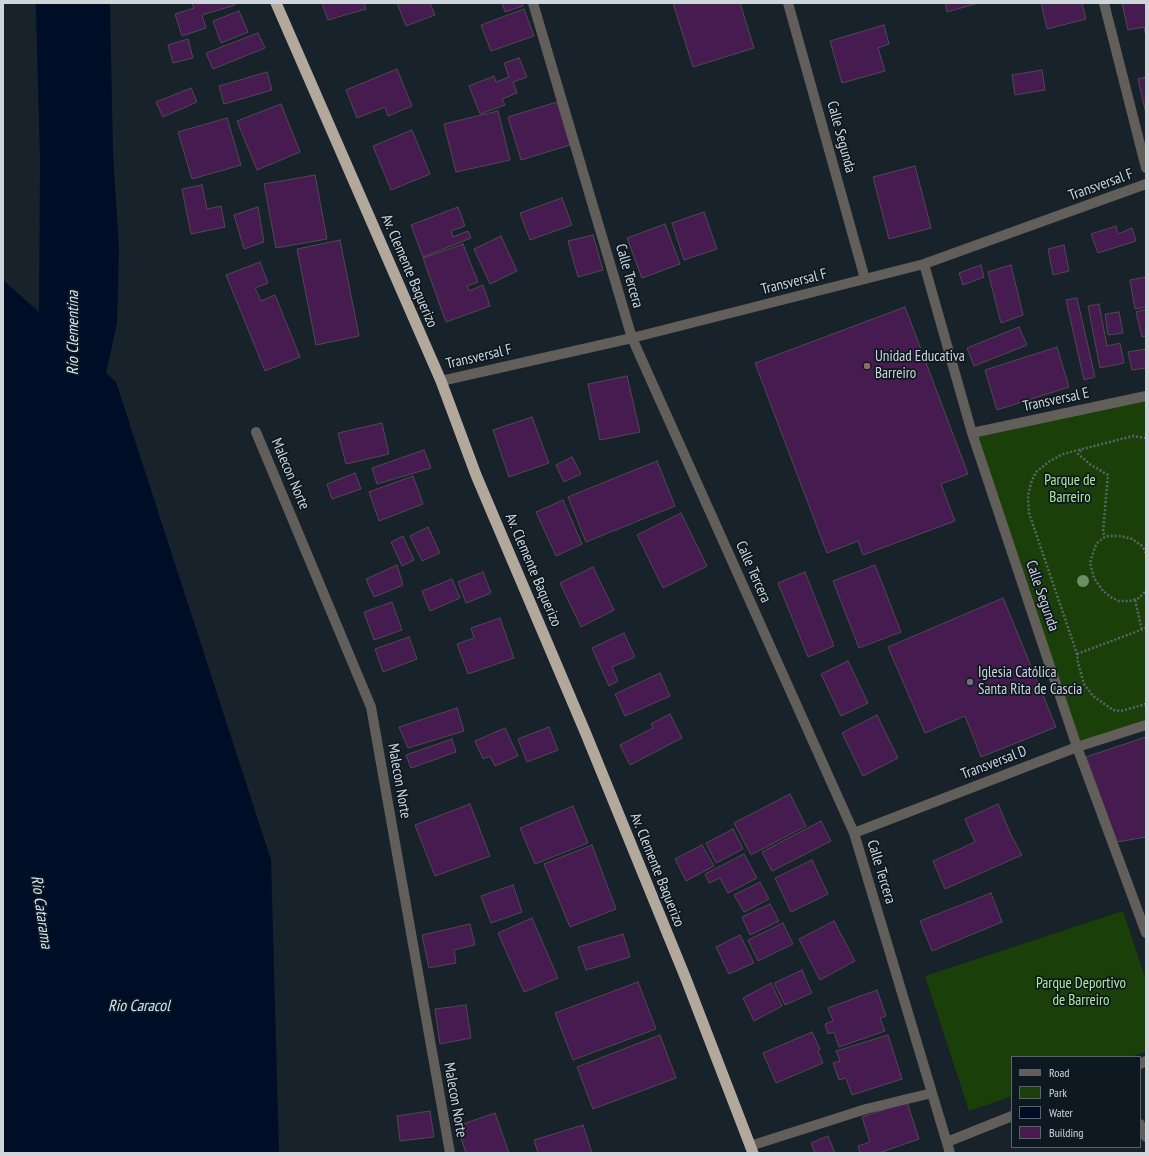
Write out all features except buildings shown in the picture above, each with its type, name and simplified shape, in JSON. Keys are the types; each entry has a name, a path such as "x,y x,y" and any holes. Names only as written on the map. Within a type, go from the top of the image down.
{"highway":[{"name":"Av. Clemente Baquerizo","path":"276,3 441,381 476,475 589,741 686,979 752,1150"}],"street":[{"name":"Calle Tercera","path":"533,3 632,338 854,833 950,1153"},
{"name":"Calle Segunda","path":"788,3 865,279"},
{"path":"1104,3 1146,168"},
{"name":"Transversal F","path":"441,381 632,338 924,264 1146,184"},
{"name":"Calle Segunda","path":"924,264 972,433 1078,747 1146,933"},
{"name":"Transversal E","path":"972,433 1146,396"},
{"name":"Malecon Norte","path":"256,432 371,707 450,1153"},
{"name":"Transversal D","path":"854,833 1078,747 1146,725"},
{"path":"752,1150 866,1109 932,1093"},
{"path":"947,1142 1011,1116"},
{"path":"1141,1126 1146,1137"}],"path":[{"path":"1146,438 1134,436 1063,454 1050,461 1036,472 1028,495 1029,513 1076,654 1084,684 1097,700 1114,710 1121,711 1146,704"},
{"path":"1081,450 1078,454 1091,465 1108,475 1103,532 1105,537"},
{"path":"1146,553 1142,546 1132,539 1121,536 1105,537 1098,542 1092,553 1090,563 1094,578 1103,591 1112,598 1119,601 1135,600 1146,591"},
{"path":"1135,600 1142,630"},
{"path":"1076,654 1146,628"}],"green space":[{"name":"Parque de Barreiro","path":"1146,396 1146,725 1077,747 972,433"},
{"name":"Parque Deportivo de Barreiro","path":"1123,911 1146,980 1146,1052 1133,1056 1011,1056 1011,1096 969,1111 925,976"}],"water":[{"path":"35,3 110,3 113,154 119,250 117,323 106,373 116,382 271,860 279,1153 3,1153 3,280 39,312 40,159"}],"place":[{"name":"Unidad Educativa Barreiro","path":"867,366"},
{"name":"Iglesia Católica Santa Rita de Cascia","path":"970,682"}],"water label":[{"name":"Río Clementina","path":"73,333"},
{"name":"Rio Catarama","path":"41,912"},
{"name":"Rio Caracol","path":"139,1006"}]}
